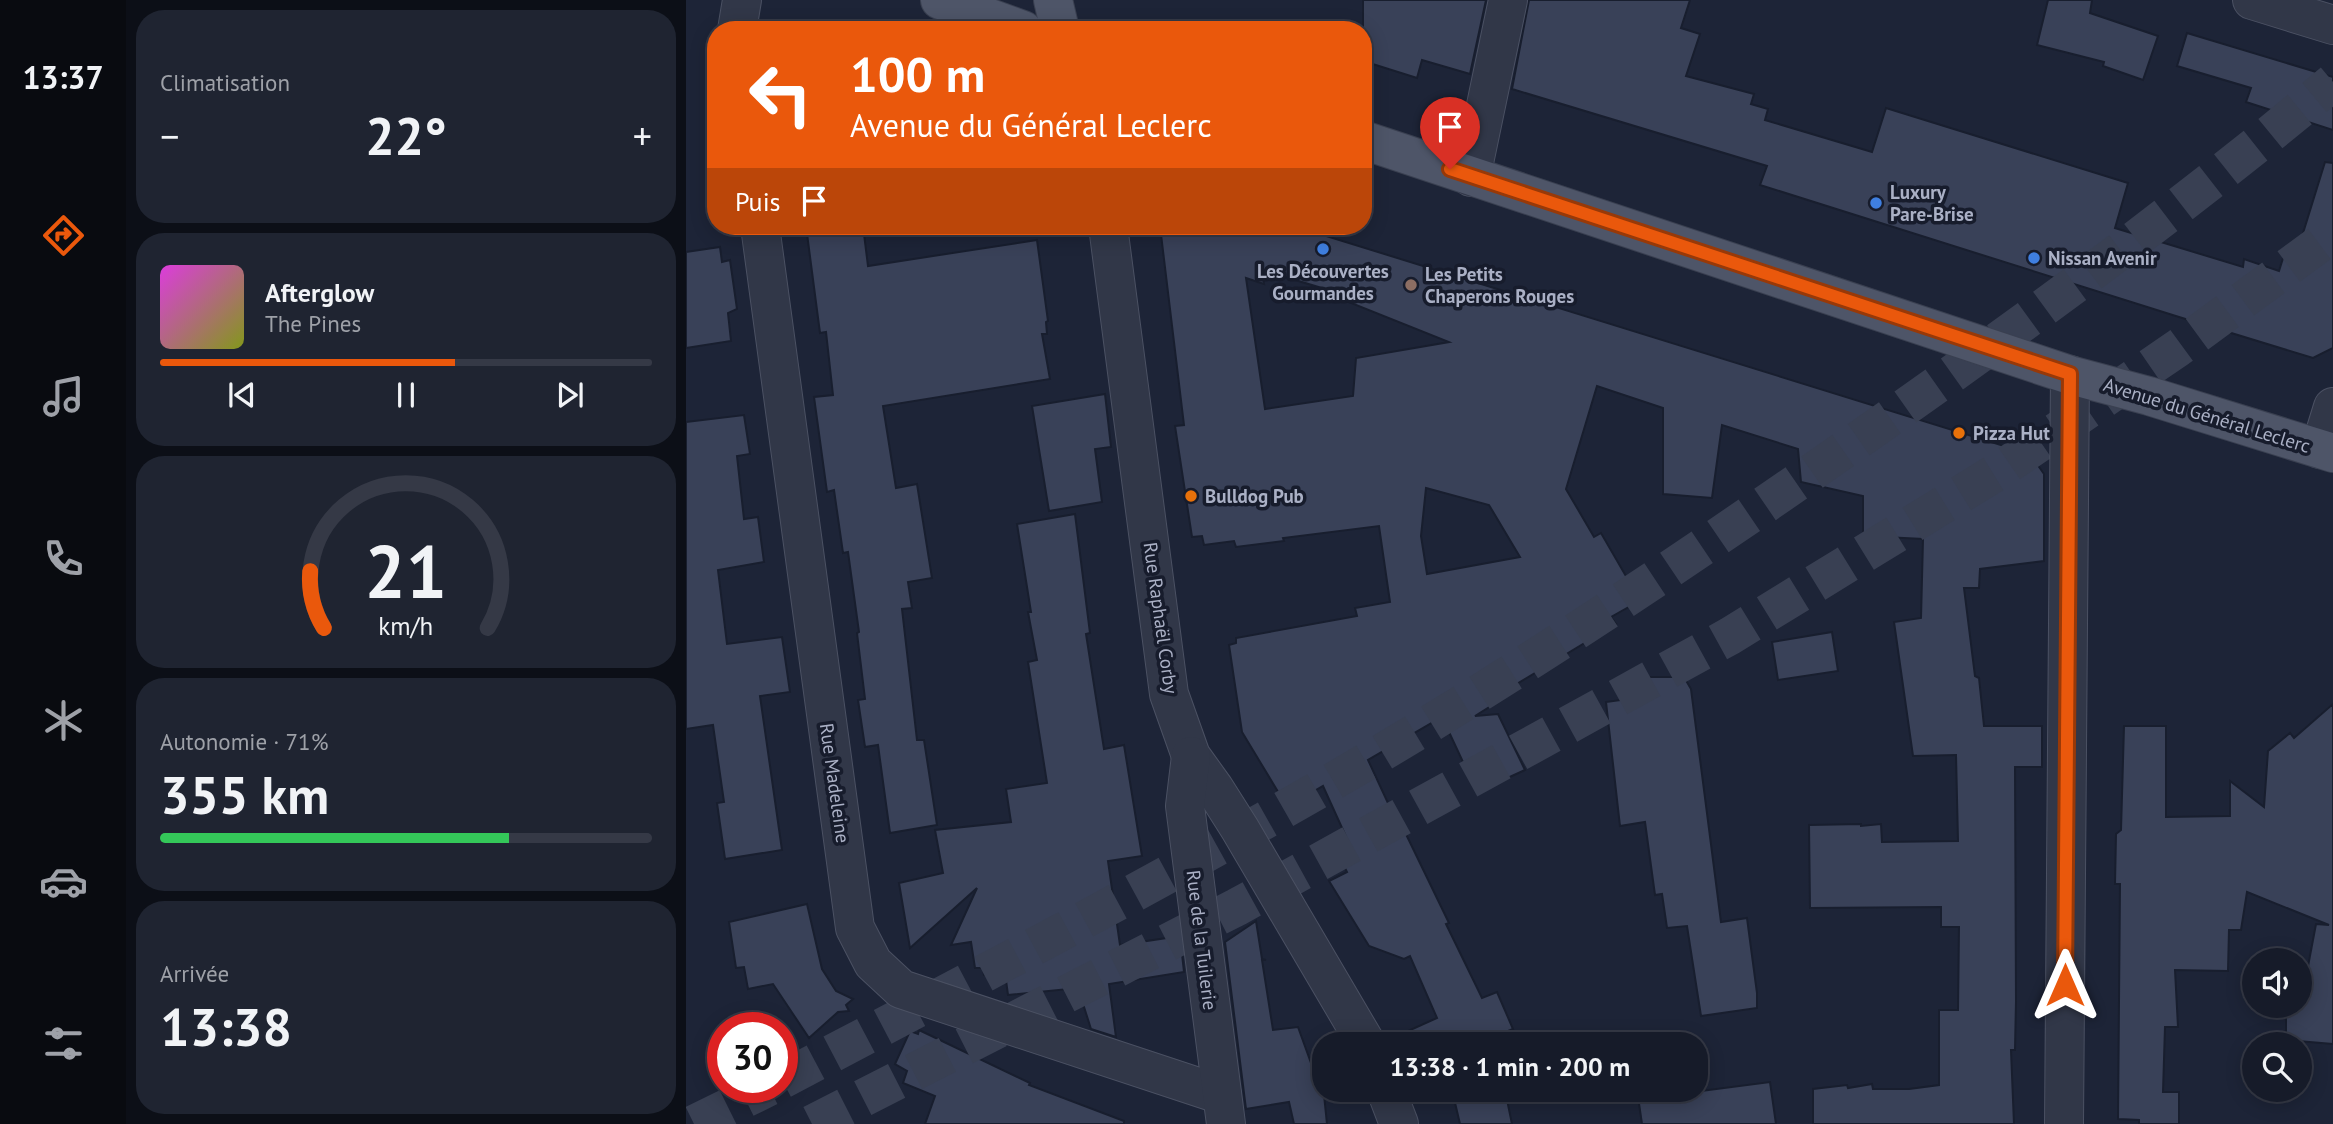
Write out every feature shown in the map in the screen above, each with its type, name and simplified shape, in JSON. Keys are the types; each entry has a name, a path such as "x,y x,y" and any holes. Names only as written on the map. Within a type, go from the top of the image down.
{"main road":[{"path":"940,0 998,21"},
{"path":"1053,0 1058,21"},
{"name":"Avenue du Général Leclerc","path":"1372,143 2070,374 2326,451"}],"street":[{"path":"738,21 742,0"},
{"path":"1471,177 1507,0"},
{"path":"2252,0 2333,25"},
{"name":"Rue Madeleine","path":"761,235 855,929 873,963 901,989 1224,1110"},
{"name":"Rue Raphaël Corby","path":"1109,235 1169,694 1191,756 1214,788 1359,1032"},
{"path":"2064,1124 2070,374"},
{"path":"2326,451 2333,407"},
{"name":"Rue de la Tuilerie","path":"1191,756 1185,806 1224,1110"},
{"path":"1391,1102 1399,1124"}],"building":[{"path":"1363,0 1486,0 1470,74 1422,60 1417,78 1372,64 1372,21 1363,21"},
{"path":"1529,0 1690,0 1681,28 1700,34 1686,76 1754,94 1751,104 1768,109 1765,120 1872,152 1886,108 2128,183 2115,228 2243,267 2244,259 2279,271 2284,255 2295,259 2325,162 2333,163 2333,348 2313,358 1760,185 1767,166 1512,89"},
{"path":"2048,0 2092,0 2090,13 2158,36 2143,80 2103,66 2104,62 2037,45"},
{"path":"2187,33 2333,77 2333,130 2246,102 2251,88 2177,66"},
{"path":"807,235 864,235 868,266 1037,240 1048,321 1047,334 1042,334 1050,379 883,406 896,488 917,484 932,578 908,582 912,608 902,609 917,740 924,740 937,825 890,833 878,745 865,747 858,700 865,699 848,552 843,553 834,490 827,492 814,397 833,395 826,332 820,333"},
{"path":"1161,235 1323,235 2030,454 2044,474 2044,561 1980,569 1979,588 1964,588 1984,726 2042,726 2042,767 2015,767 2016,1001 2015,1050 2011,1050 2014,1124 1813,1124 1813,1089 1872,1084 1873,1089 1909,1089 1939,1085 1939,1010 1958,1010 1959,927 1941,927 1941,907 1810,908 1809,825 1881,824 1882,842 1958,841 1956,755 1913,756 1894,622 1921,618 1923,539 1863,536 1863,496 1801,482 1798,449 1722,425 1712,498 1663,494 1663,408 1597,386 1566,489 1594,537 1601,533 1634,590 1634,604 1611,617 1616,624 1492,699 1494,704 1475,716 1498,714 1525,770 1477,792 1442,717 1368,760 1449,923 1446,924 1482,998 1497,992 1513,1029 1506,1032 1406,1032 1437,1018 1410,956 1404,959 1369,946 1329,881 1347,872 1340,858 1353,852 1323,786 1292,804 1288,798 1283,800 1242,732 1229,645 1236,643 1236,638 1357,616 1355,608 1390,602 1379,526 1236,547 1234,541 1204,545 1202,536 1192,537 1175,426 1184,425","holes":["1262,270 1348,296 1346,301 1449,342 1356,358 1353,396 1265,409 1246,278 1264,284","1426,488 1489,505 1520,557 1427,574 1421,536"]},
{"path":"720,247 722,262 730,260 737,309 728,313 731,341 686,348 686,252"},
{"path":"1105,394 1111,447 1095,449 1102,502 1049,511 1032,406"},
{"path":"744,415 750,454 737,456 744,519 758,517 764,562 718,570 727,644 782,637 790,692 760,696 782,850 725,859 717,803 724,802 713,725 686,729 686,422"},
{"path":"1075,514 1090,633 1086,634 1104,749 1124,745 1142,856 1108,861 1120,945 1180,936 1184,972 1109,984 1116,1037 1091,1029 1078,988 1008,995 1005,973 984,975 983,968 975,968 971,942 951,945 977,888 910,948 899,883 943,873 935,830 1011,822 1006,789 1047,783 1028,662 1037,660 1017,524"},
{"path":"1832,632 1838,671 1778,680 1772,642"},
{"path":"1640,677 1684,677 1691,689 1721,922 1747,918 1757,1008 1701,1016 1687,926 1667,928 1662,894 1655,895 1645,822 1620,826 1606,702 1643,697"},
{"path":"2333,704 2333,1044 2312,1042 2312,1032 2286,1032 2286,1018 2312,1018 2311,948 2316,924 2329,925 2247,892 2241,930 2229,930 2228,971 2175,970 2178,1027 2165,1027 2163,1092 2179,1092 2179,1124 2139,1124 2139,1120 2118,1119 2120,884 2115,884 2116,834 2121,830 2124,726 2166,726 2166,817 2230,816 2230,781 2264,807 2268,751 2290,733 2294,738"},
{"path":"807,904 822,969 836,991 853,999 846,1005 849,1011 838,1012 809,1038 798,1022 798,1012 792,1012 773,984 748,989 744,967 736,968 729,922"},
{"path":"1256,921 1262,959 1266,960 1262,960 1273,1030 1298,1027 1311,1063 1312,1102 1325,1102 1327,1124 1294,1124 1289,1102 1246,1109 1225,942"},
{"path":"919,1030 1030,1083 1029,1085 1124,1121 1124,1124 925,1124 935,1096 903,1083 907,1071 895,1064 910,1031 918,1034"},
{"path":"1770,1082 1776,1124 1642,1124 1639,1102 1708,1102 1708,1090"},
{"path":"1455,1102 1507,1102 1512,1124 1460,1124"}],"tunnel":[{"path":"798,1072 1233,838 1433,722 1566,638 1763,506 2021,324 2148,230 2333,82"},
{"path":"812,1124 1237,907 1730,636 2000,470 2178,348 2333,234"},
{"path":"694,1124 737,1103"}],"place":[{"name":"Luxury Pare-Brise","path":"1876,203"},
{"name":"Les Découvertes Gourmandes","path":"1323,249"},
{"name":"Nissan Avenir","path":"2034,258"},
{"name":"Les Petits Chaperons Rouges","path":"1411,285"},
{"name":"Pizza Hut","path":"1959,433"},
{"name":"Bulldog Pub","path":"1191,496"}],"route":[{"path":"1450,169 2070,374 2065,985"}]}
